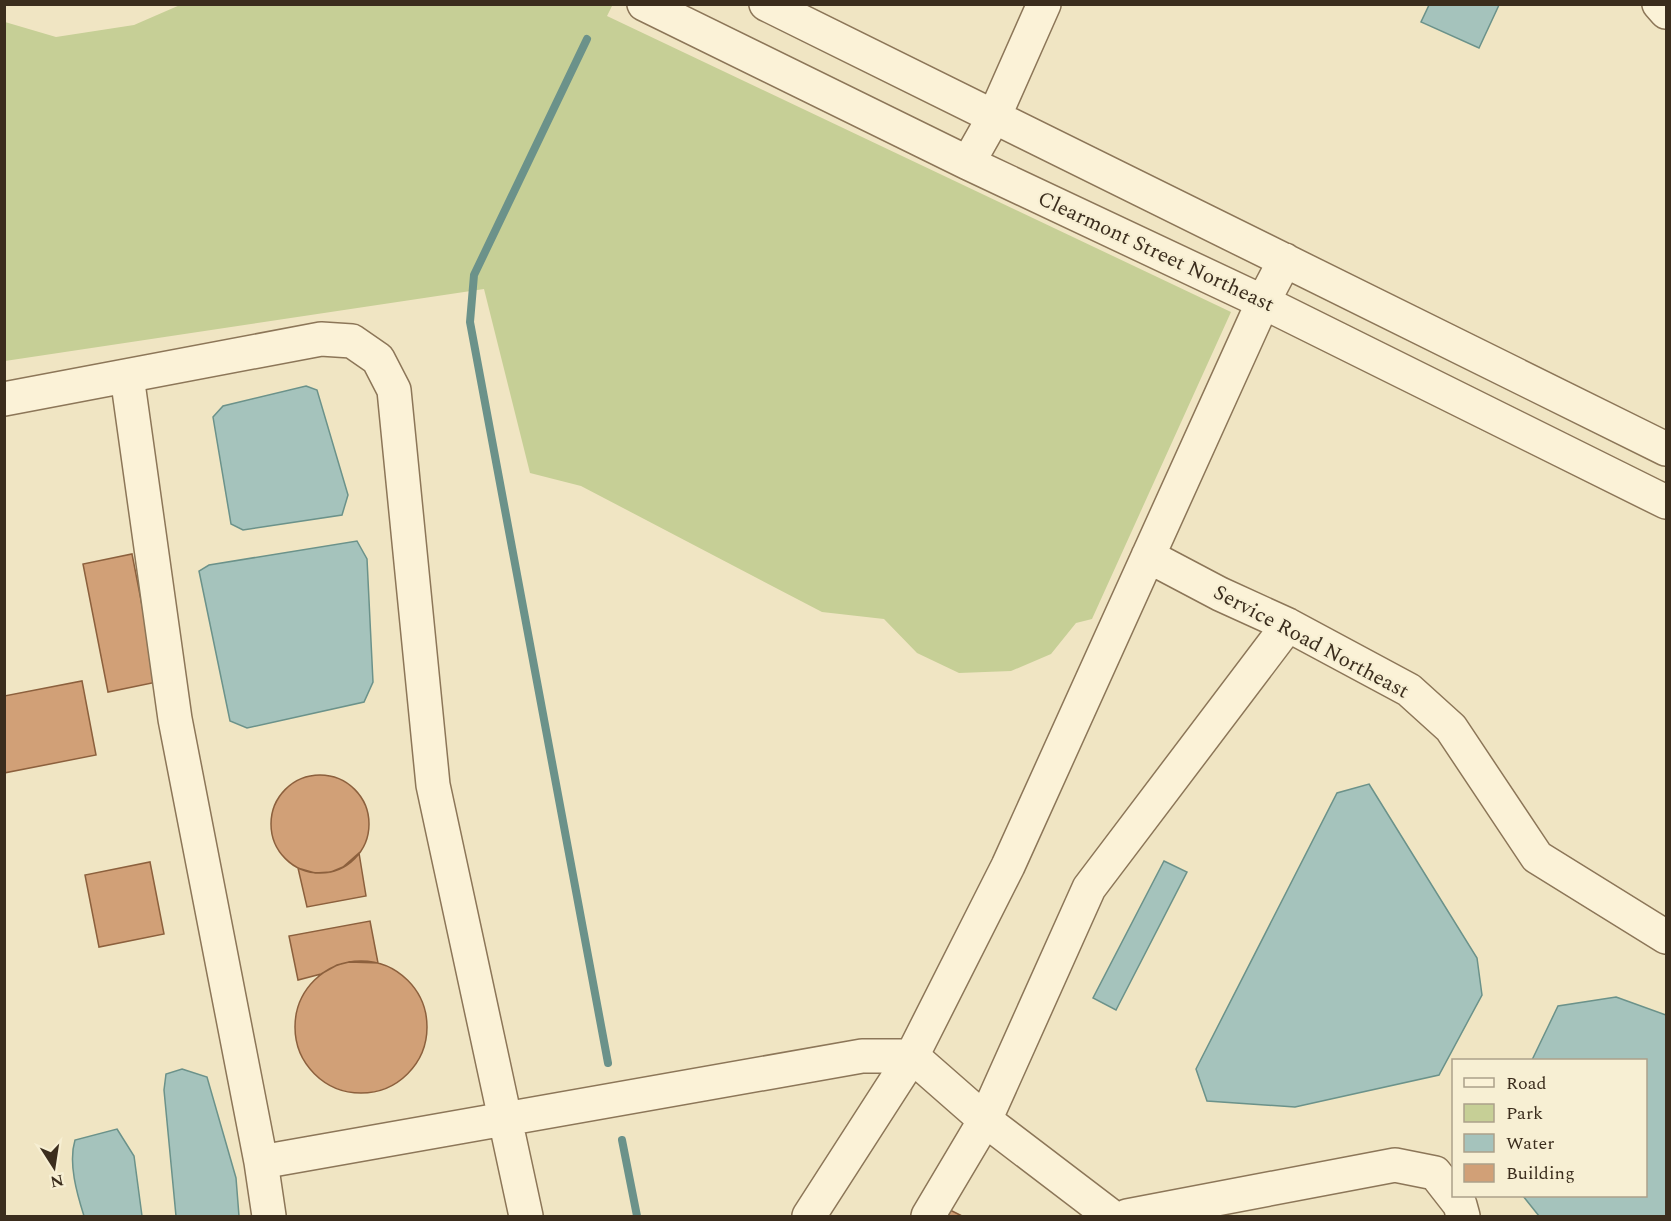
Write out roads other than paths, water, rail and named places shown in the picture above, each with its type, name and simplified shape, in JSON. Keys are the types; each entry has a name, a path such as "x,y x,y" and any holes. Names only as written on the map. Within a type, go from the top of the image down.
{"street":[{"name":"Clearmont Street Northeast","path":"644,4 968,164 1263,302 1666,502"},
{"path":"766,4 1666,449"},
{"path":"968,164 994,117 1044,4"},
{"path":"1659,4 1666,12"},
{"path":"810,1216 912,1056 1008,866 1263,302 1285,260"},
{"path":"4,399 321,339 352,341 378,359 394,390 434,785 526,1216"},
{"path":"128,376 175,719 261,1162 269,1216"},
{"name":"Service Road Northeast","path":"1148,556 1220,594 1288,625 1408,690 1451,728 1537,857 1666,937"},
{"path":"928,1216 985,1120 1089,888 1288,625"},
{"path":"261,1162 862,1056 912,1056 985,1120 1111,1216"},
{"path":"1127,1216 1395,1165 1435,1173 1452,1195"},
{"path":"1454,1197 1460,1205 1462,1216"}],"water":[{"path":"1429,4 1499,5 1479,48 1421,22"},
{"path":"306,386 317,390 348,495 342,515 243,530 231,524 213,417 223,406"},
{"path":"357,541 367,559 373,682 364,702 247,728 230,721 199,571 209,565"},
{"path":"1369,784 1477,958 1482,995 1439,1075 1295,1107 1207,1101 1196,1069 1337,793"},
{"path":"1164,861 1187,872 1116,1010 1093,998"},
{"path":"1616,997 1666,1015 1666,1216 1539,1216 1524,1197 1647,1197 1647,1059 1532,1059 1558,1006"},
{"path":"182,1069 207,1077 236,1178 239,1216 176,1216 164,1090 166,1074"},
{"path":"117,1129 134,1156 142,1216 84,1216 73,1168 75,1140"}],"waterway":[{"path":"587,39 474,275 470,322 608,1063"},
{"path":"622,1140 637,1216"}]}
